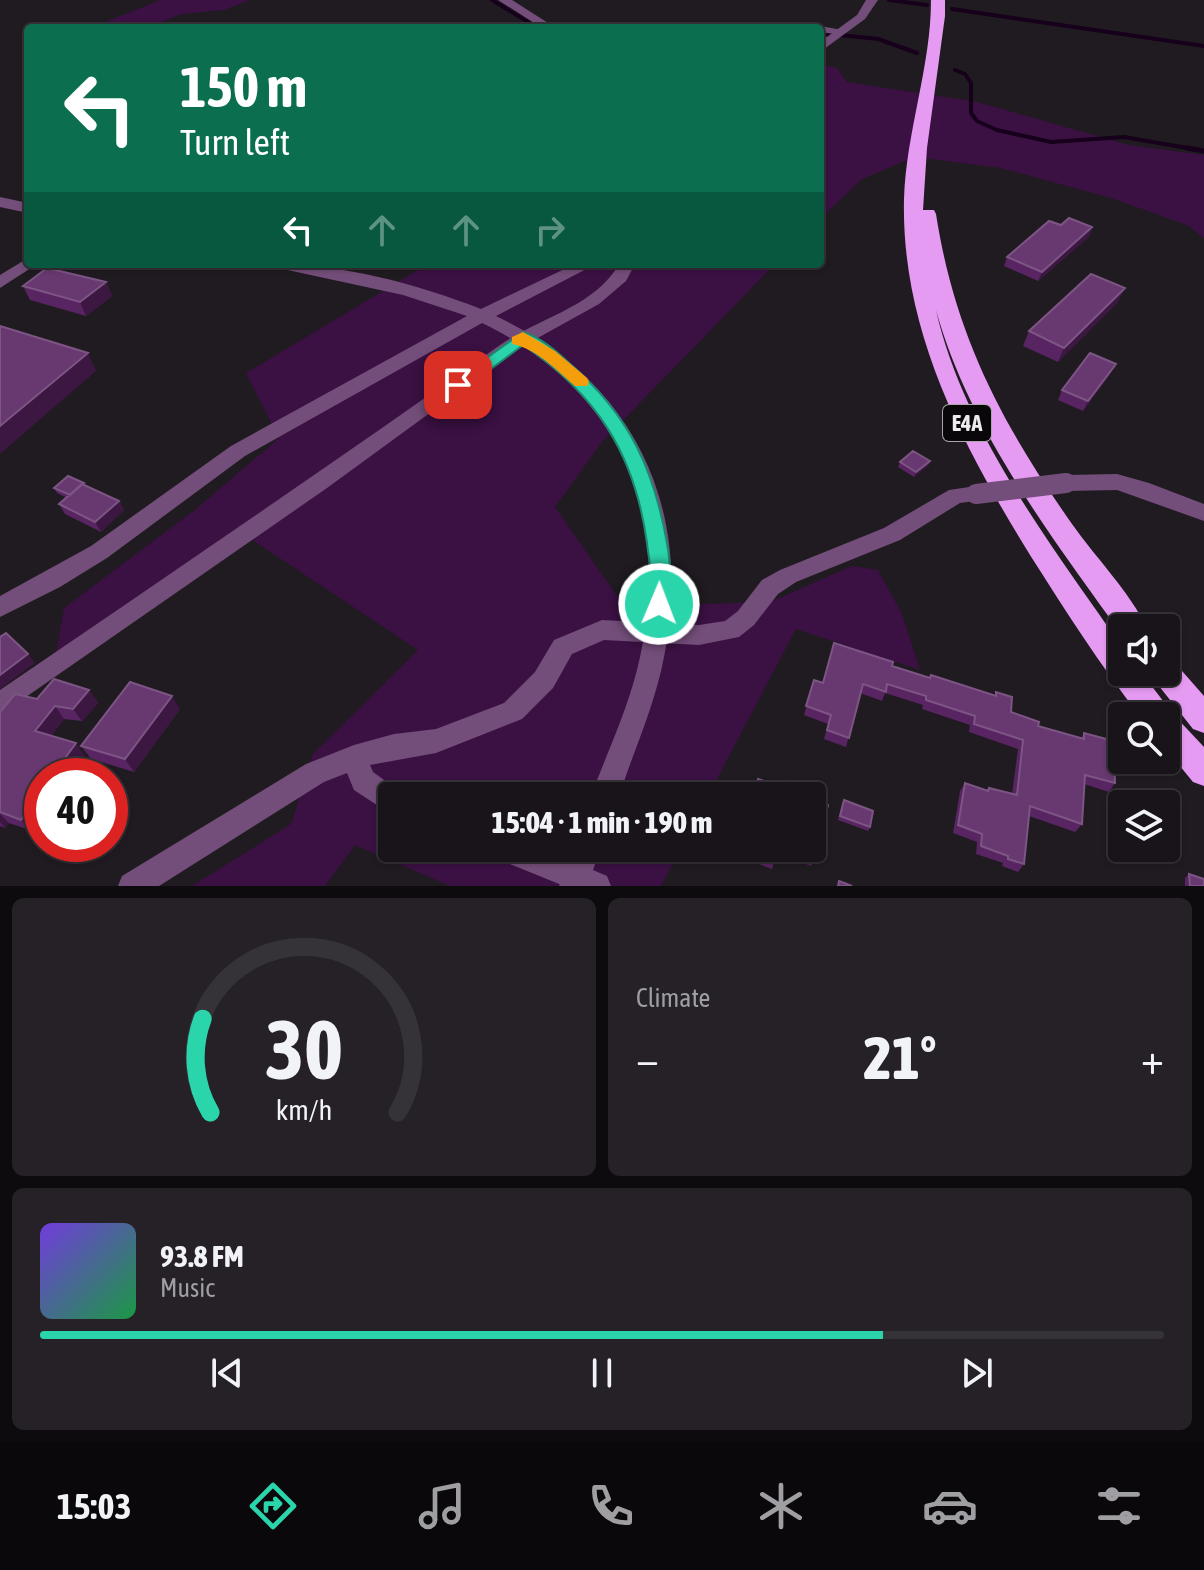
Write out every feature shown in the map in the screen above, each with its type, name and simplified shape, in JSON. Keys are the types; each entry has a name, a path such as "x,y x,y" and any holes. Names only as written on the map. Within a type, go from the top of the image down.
{"highway":[{"name":"E4A","path":"938,0 913,199 916,275 931,339 969,427 1041,548 1108,650"},
{"name":"E4A","path":"920,140 936,275 956,339 999,429 1075,550 1123,614"},
{"name":"E4A","path":"1134,686 1147,702"},
{"path":"1177,686 1204,719"},
{"path":"1180,743 1204,771"}],"street":[{"path":"504,0 543,24"},
{"path":"824,45 861,17 872,0"},
{"path":"824,30 839,33"},
{"path":"0,202 24,207"},
{"path":"0,283 24,266"},
{"path":"300,268 447,303 523,337 592,391 630,448 651,501 661,575 651,660 610,782"},
{"path":"0,607 52,581 99,552 238,451 481,316 580,268"},
{"path":"0,704 433,404 523,337 602,294 624,268"},
{"path":"132,886 315,773 354,757 394,746 436,741 513,711 544,680 563,647 602,630 699,635 731,630 746,618 770,587 788,576 892,534 956,496 1066,483 1117,482 1142,488 1204,513"},
{"path":"354,757 363,781 378,792"},
{"path":"536,862 582,883 585,862"}],"shaded area":[{"path":"160,0 250,0 224,10 182,14 156,24 101,24"},
{"path":"824,65 837,68 847,82 977,102 1129,145 1204,155 1204,238 1187,225 1111,198 1001,168 915,157 862,179 824,215"},
{"path":"421,268 771,268 602,442 555,507 624,606 770,602 852,566 878,570 902,614 920,670 796,629 715,782 378,782 378,855 355,845 325,886 192,886 291,824 313,754 418,650 245,535 54,665 64,608 196,509 279,438 246,373"},
{"path":"394,862 674,862 661,886 450,886"}],"building":[{"path":"1069,218 1092,227 1042,272 1007,257 1049,221 1061,225"},
{"path":"47,268 106,282 80,302 23,286"},
{"path":"1091,274 1125,288 1064,348 1029,331"},
{"path":"0,326 88,353 0,426"},
{"path":"1090,353 1116,364 1088,401 1062,390"},
{"path":"913,451 930,461 916,472 900,462"},
{"path":"68,476 84,483 70,495 54,488"},
{"path":"82,484 119,501 95,522 59,504"},
{"path":"6,633 28,654 0,675 0,637"},
{"path":"834,643 930,678 931,675 996,696 996,692 1012,697 1011,712 1039,722 1038,726 1084,739 1084,733 1108,739 1108,774 1115,774 1115,783 1085,775 1082,824 1030,806 1024,864 1008,859 1008,856 981,846 982,834 958,825 965,783 988,791 989,788 1017,795 1023,740 974,724 975,716 887,684 886,692 863,684 849,738 827,730 831,715 806,706 814,680 823,683"},
{"path":"54,679 89,690 73,709 55,706 35,731 76,743 65,758 24,758 24,816 21,820 0,812 0,712 15,694 37,699"},
{"path":"130,682 172,696 126,758 81,746"},
{"path":"844,800 873,811 870,827 840,816"},
{"path":"1189,874 1204,879 1204,886 1190,886"}],"waterway":[{"path":"492,0 531,24"},
{"path":"889,0 927,5"},
{"path":"952,9 1204,46"},
{"path":"824,33 878,39 917,53"},
{"path":"955,70 965,74 971,83 971,113 977,121 997,130 1051,142 1124,137 1199,150"},
{"path":"1187,148 1204,151"}],"slow traffic":[{"path":"518,341 523,337 581,382"}],"route":[{"path":"458,385 523,337 592,391 630,448 651,501 661,575 659,604"}]}
